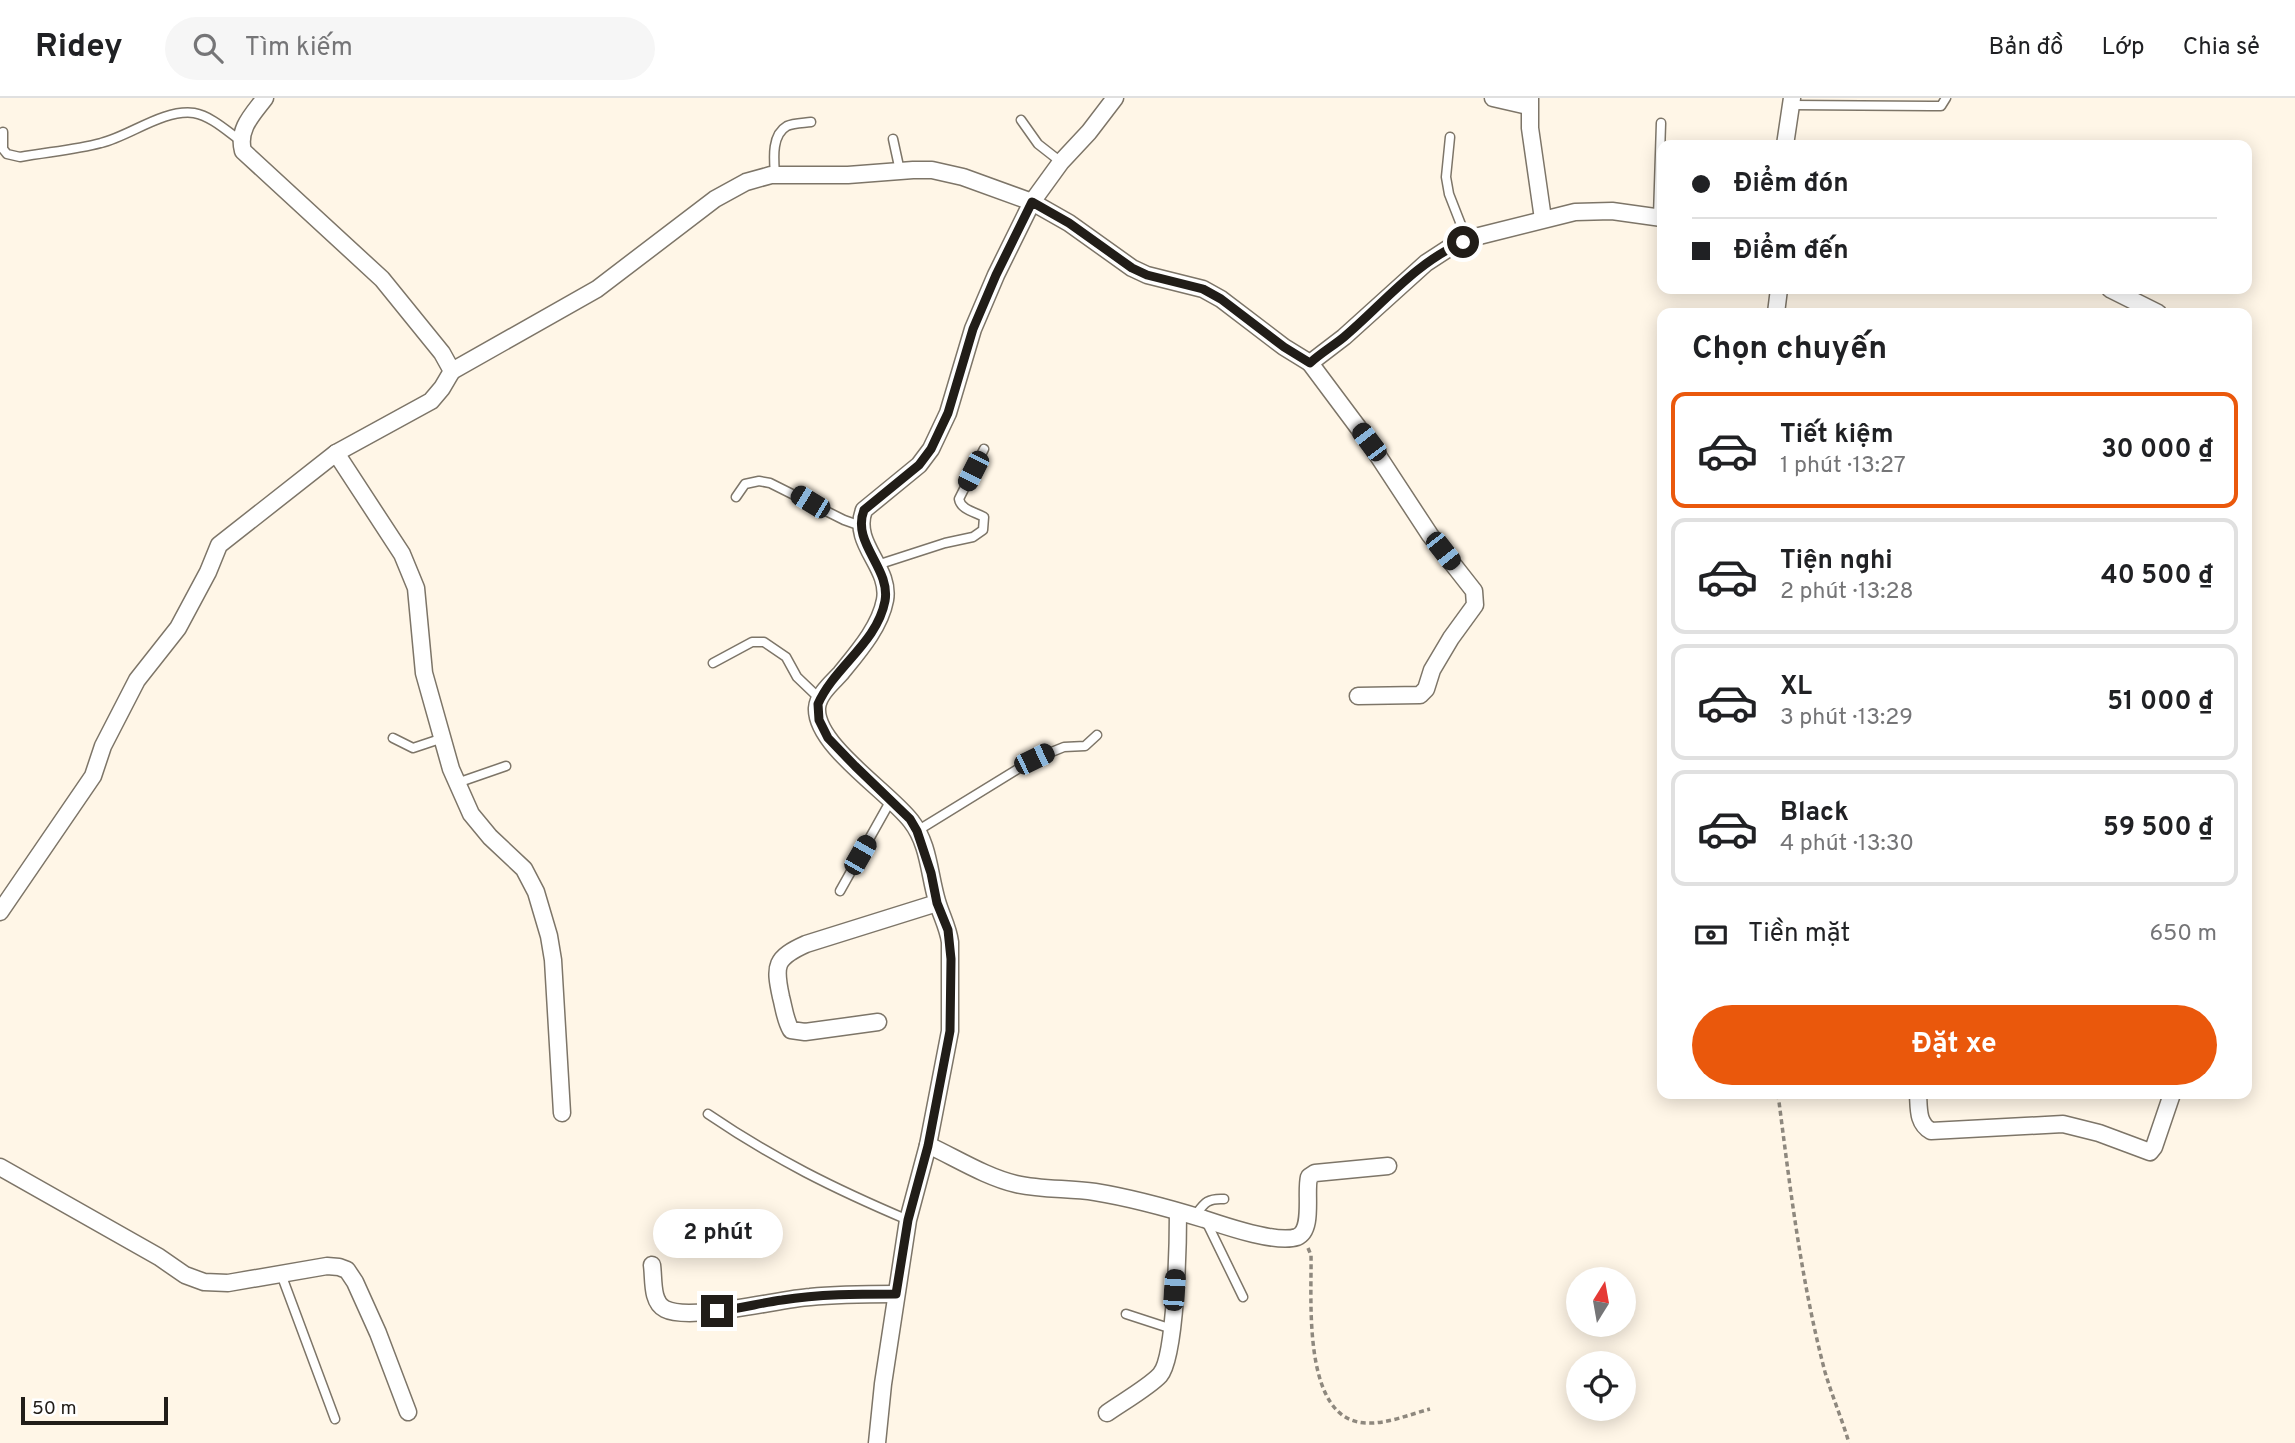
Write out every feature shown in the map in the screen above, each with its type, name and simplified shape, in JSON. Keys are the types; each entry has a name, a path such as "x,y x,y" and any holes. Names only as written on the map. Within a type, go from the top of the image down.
{"street":[{"path":"265,98 245,124 241,141 243,151 382,279 442,353 452,371"},
{"path":"877,1443 908,1220 928,1146 950,1031 950,942 917,831 910,819 828,738 818,715 820,699 881,615 884,578 866,546 862,515 867,506 919,465 940,432 973,329 1032,202 1061,162 1115,98"},
{"path":"1493,98 1529,102 1543,219"},
{"path":"1786,140 1791,101"},
{"path":"0,912 88,786 103,746 137,680 178,628 219,545 336,453 419,409 442,388 452,371 597,289 715,199 746,182 775,175 848,175 932,170 963,177 1032,202 1069,223 1132,268 1147,275 1203,289 1310,363 1369,442 1430,535 1469,583 1475,596 1475,604 1451,638 1432,670 1426,689 1420,695 1358,696"},
{"path":"1310,363 1344,337 1410,275 1449,248 1467,240 1543,219 1591,211 1657,218"},
{"path":"2120,294 2148,308"},
{"path":"336,453 402,554 416,588 424,673 457,783 471,814 490,837 524,869 536,892 553,960 562,1113"},
{"path":"878,1022 805,1032 791,1030 776,978 777,967 787,952 806,944 937,903"},
{"path":"1918,1099 1920,1121 1931,1131 2063,1124 2099,1133 2141,1151 2150,1152 2170,1099"},
{"path":"928,1146 993,1177 1016,1184 1094,1192 1151,1203 1225,1228 1265,1236 1296,1238 1308,1225 1309,1177 1315,1173 1388,1166"},
{"path":"0,1167 159,1257 185,1275 204,1282 228,1283 327,1266 346,1270 355,1282 378,1333 408,1412"},
{"path":"1107,1413 1161,1374 1168,1359 1192,1216"},
{"path":"652,1265 656,1301 664,1309 678,1312 736,1310 780,1300 809,1297 896,1294"}],"lane":[{"path":"1791,101 1904,102 1941,106 1946,98"},
{"path":"3,132 3,149 7,154 20,157 103,143 131,129 167,117 192,113 205,116 241,141"},
{"path":"1021,120 1038,144 1061,162"},
{"path":"775,175 775,146 779,134 788,125 811,122"},
{"path":"1661,124 1661,140"},
{"path":"1450,136 1447,186 1467,240"},
{"path":"893,139 900,171"},
{"path":"877,565 973,537 983,530 984,517 965,508 959,499 984,449"},
{"path":"736,497 745,484 770,482 844,520 862,526"},
{"path":"713,663 752,642 764,642 786,657 797,677 820,699"},
{"path":"917,831 1034,759 1064,747 1085,746 1097,735"},
{"path":"393,738 413,748 443,738"},
{"path":"457,783 506,766"},
{"path":"840,891 891,800"},
{"path":"708,1114 784,1162 831,1187 908,1220"},
{"path":"1224,1199 1212,1198 1192,1216 1243,1297"},
{"path":"281,1274 335,1419"},
{"path":"1126,1314 1172,1329"}],"path":[{"path":"1779,1099 1807,1289 1826,1373 1849,1443"},
{"path":"1296,1238 1308,1248 1311,1255 1314,1355 1321,1386 1328,1399 1342,1415 1355,1422 1367,1423 1430,1409"}],"route":[{"path":"717,1311 809,1297 896,1294 908,1220 928,1146 950,1031 951,959 948,930 937,903 931,873 917,831 910,819 828,738 819,720 818,704 872,630 881,615 885,599 884,578 866,546 862,533 861,520 864,510 919,465 931,449 948,413 973,329 1010,244 1032,202 1069,223 1132,268 1147,275 1189,284 1221,299 1284,347 1310,363 1344,337 1410,275 1449,248 1463,242"}]}
